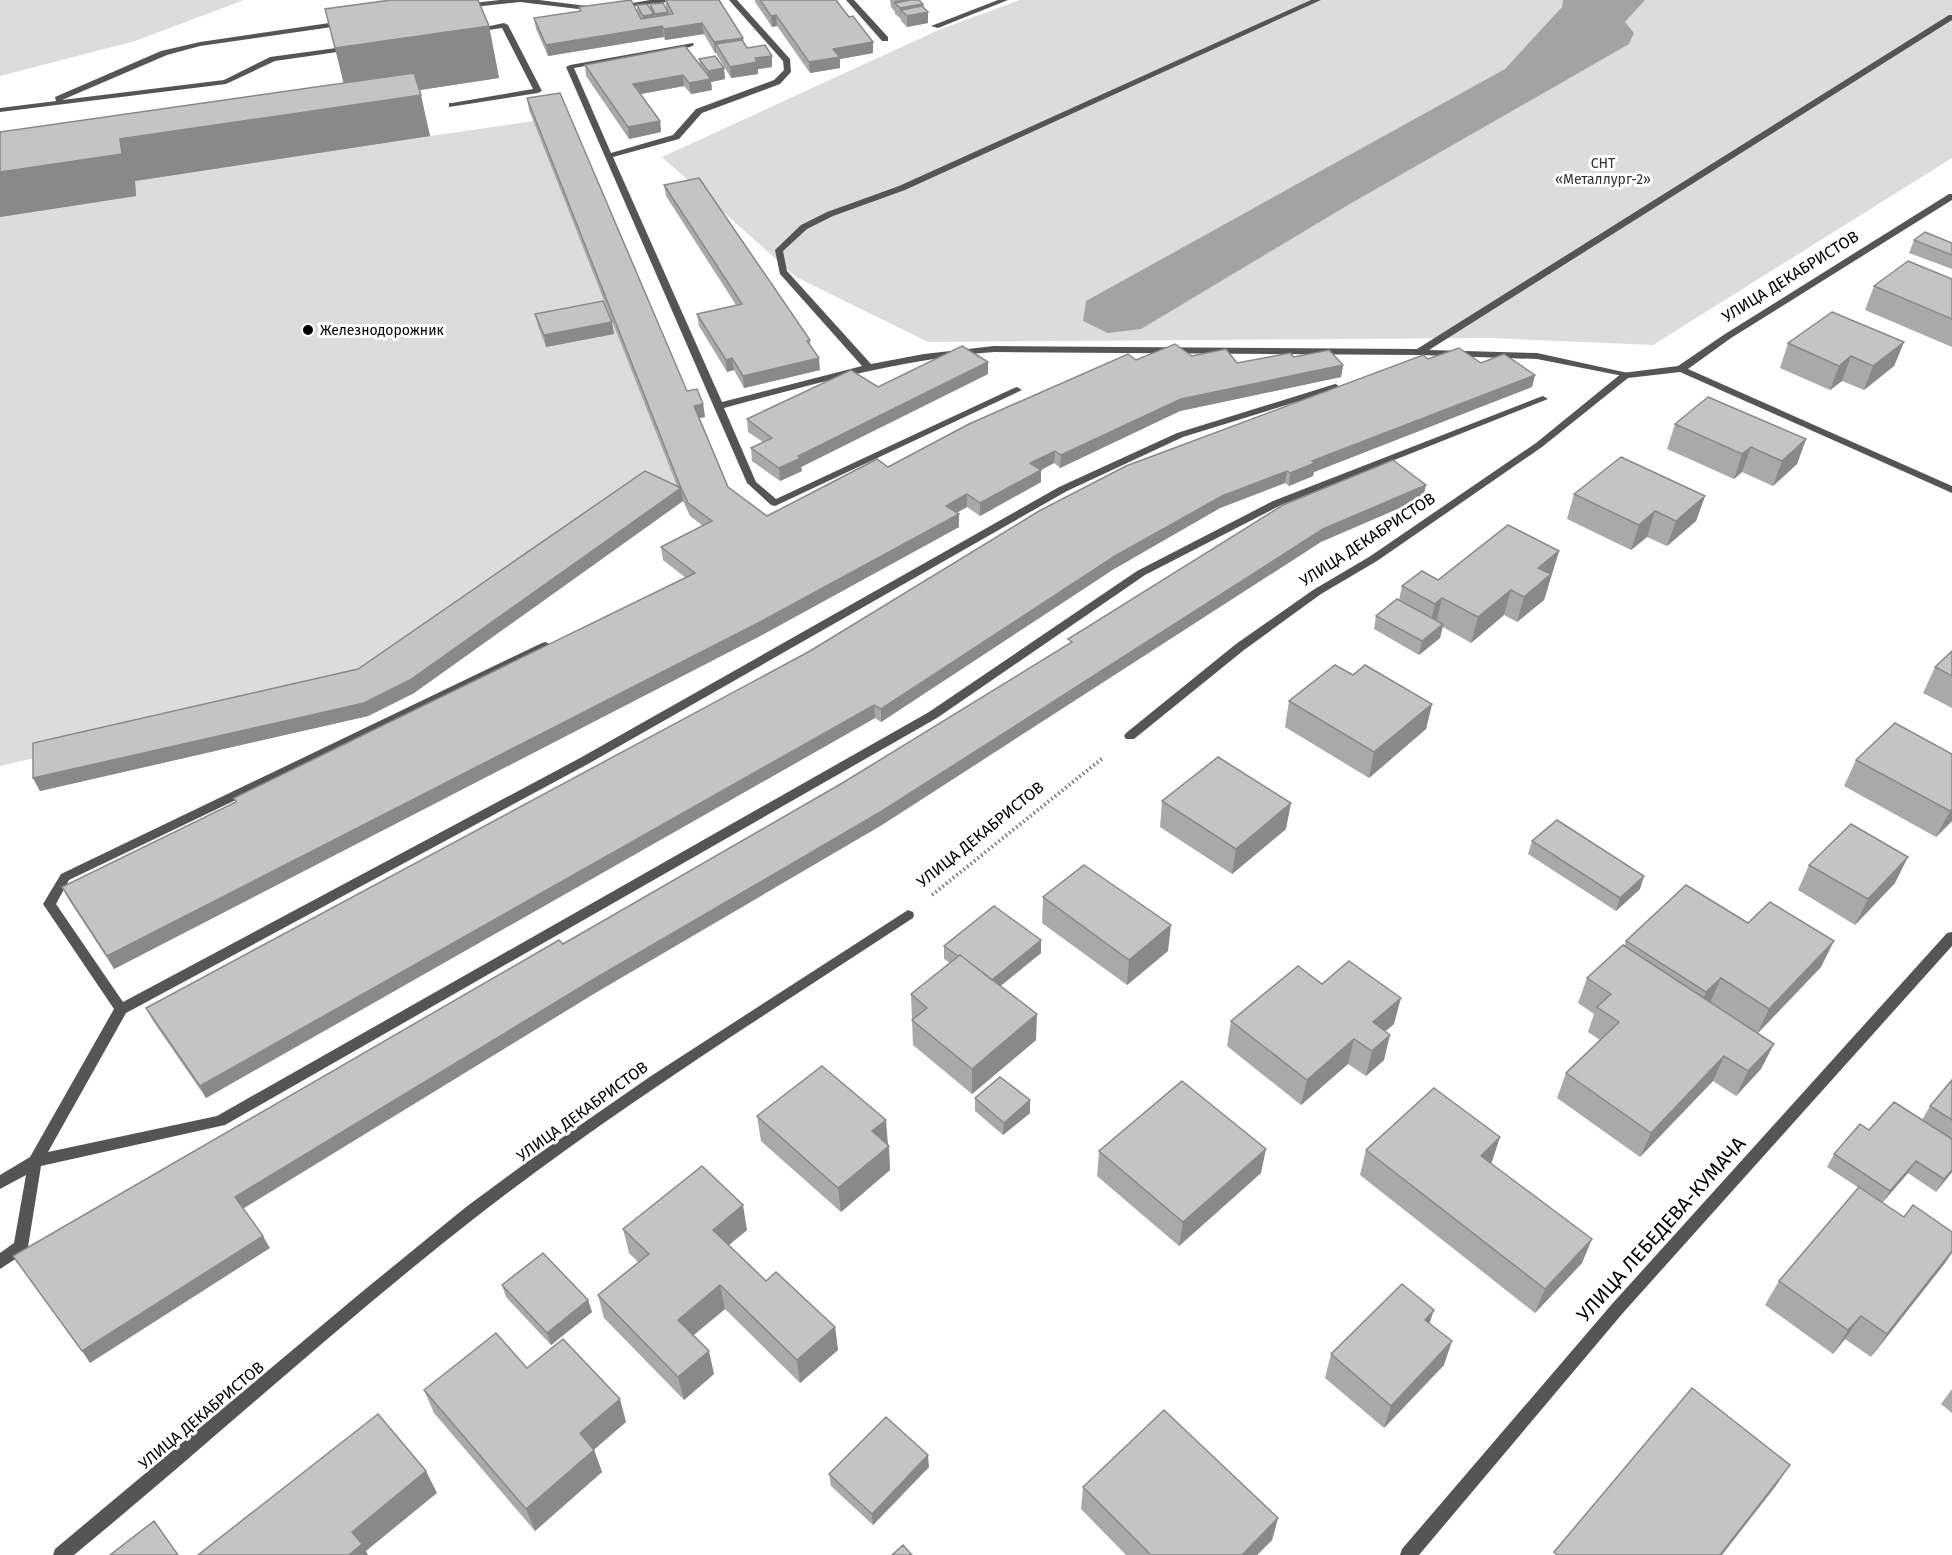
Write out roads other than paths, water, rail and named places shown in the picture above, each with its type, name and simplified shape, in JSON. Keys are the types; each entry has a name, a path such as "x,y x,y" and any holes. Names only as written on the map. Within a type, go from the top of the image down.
{"street":[{"path":"456,7 521,0 596,9 667,0"},
{"path":"608,156 676,137 699,111 777,82 788,70 787,61 733,0"},
{"path":"850,0 885,39"},
{"path":"935,26 1004,0"},
{"path":"869,368 783,272 779,250 804,227 830,214 902,188 1317,0"},
{"path":"1419,352 1952,17"},
{"path":"46,105 164,53 200,44 351,22"},
{"path":"452,105 538,92 504,25 470,30"},
{"path":"0,110 226,82 273,59 366,45"},
{"path":"690,45 570,67 752,483 776,503 1017,390"},
{"name":"УЛИЦА ДЕКАБРИСТОВ","path":"1130,736 1240,647 1317,592 1373,559 1539,445 1625,375 1681,369 1728,336 1952,196"},
{"path":"719,406 869,368 956,351 994,349 1419,352 1537,356 1625,375"},
{"path":"1681,369 1952,490"},
{"path":"0,1262 21,1246 35,1161 121,1008 584,761 1063,489 1180,435 1335,387"},
{"path":"0,1183 35,1161 220,1121 933,715 1141,573 1277,503 1544,399"},
{"path":"121,1008 49,904 65,877 559,639"},
{"name":"УЛИЦА ДЕКАБРИСТОВ","path":"61,1555 414,1258 630,1095 908,915"},
{"name":"УЛИЦА ЛЕБЕДЕВА-КУМАЧА","path":"1408,1555 1617,1309 1952,937"}],"place":[{"name":"Железнодорожник","path":"308,330"}],"park label":[{"name":"СНТ «Металлург-2»","path":"1603,172"}]}
